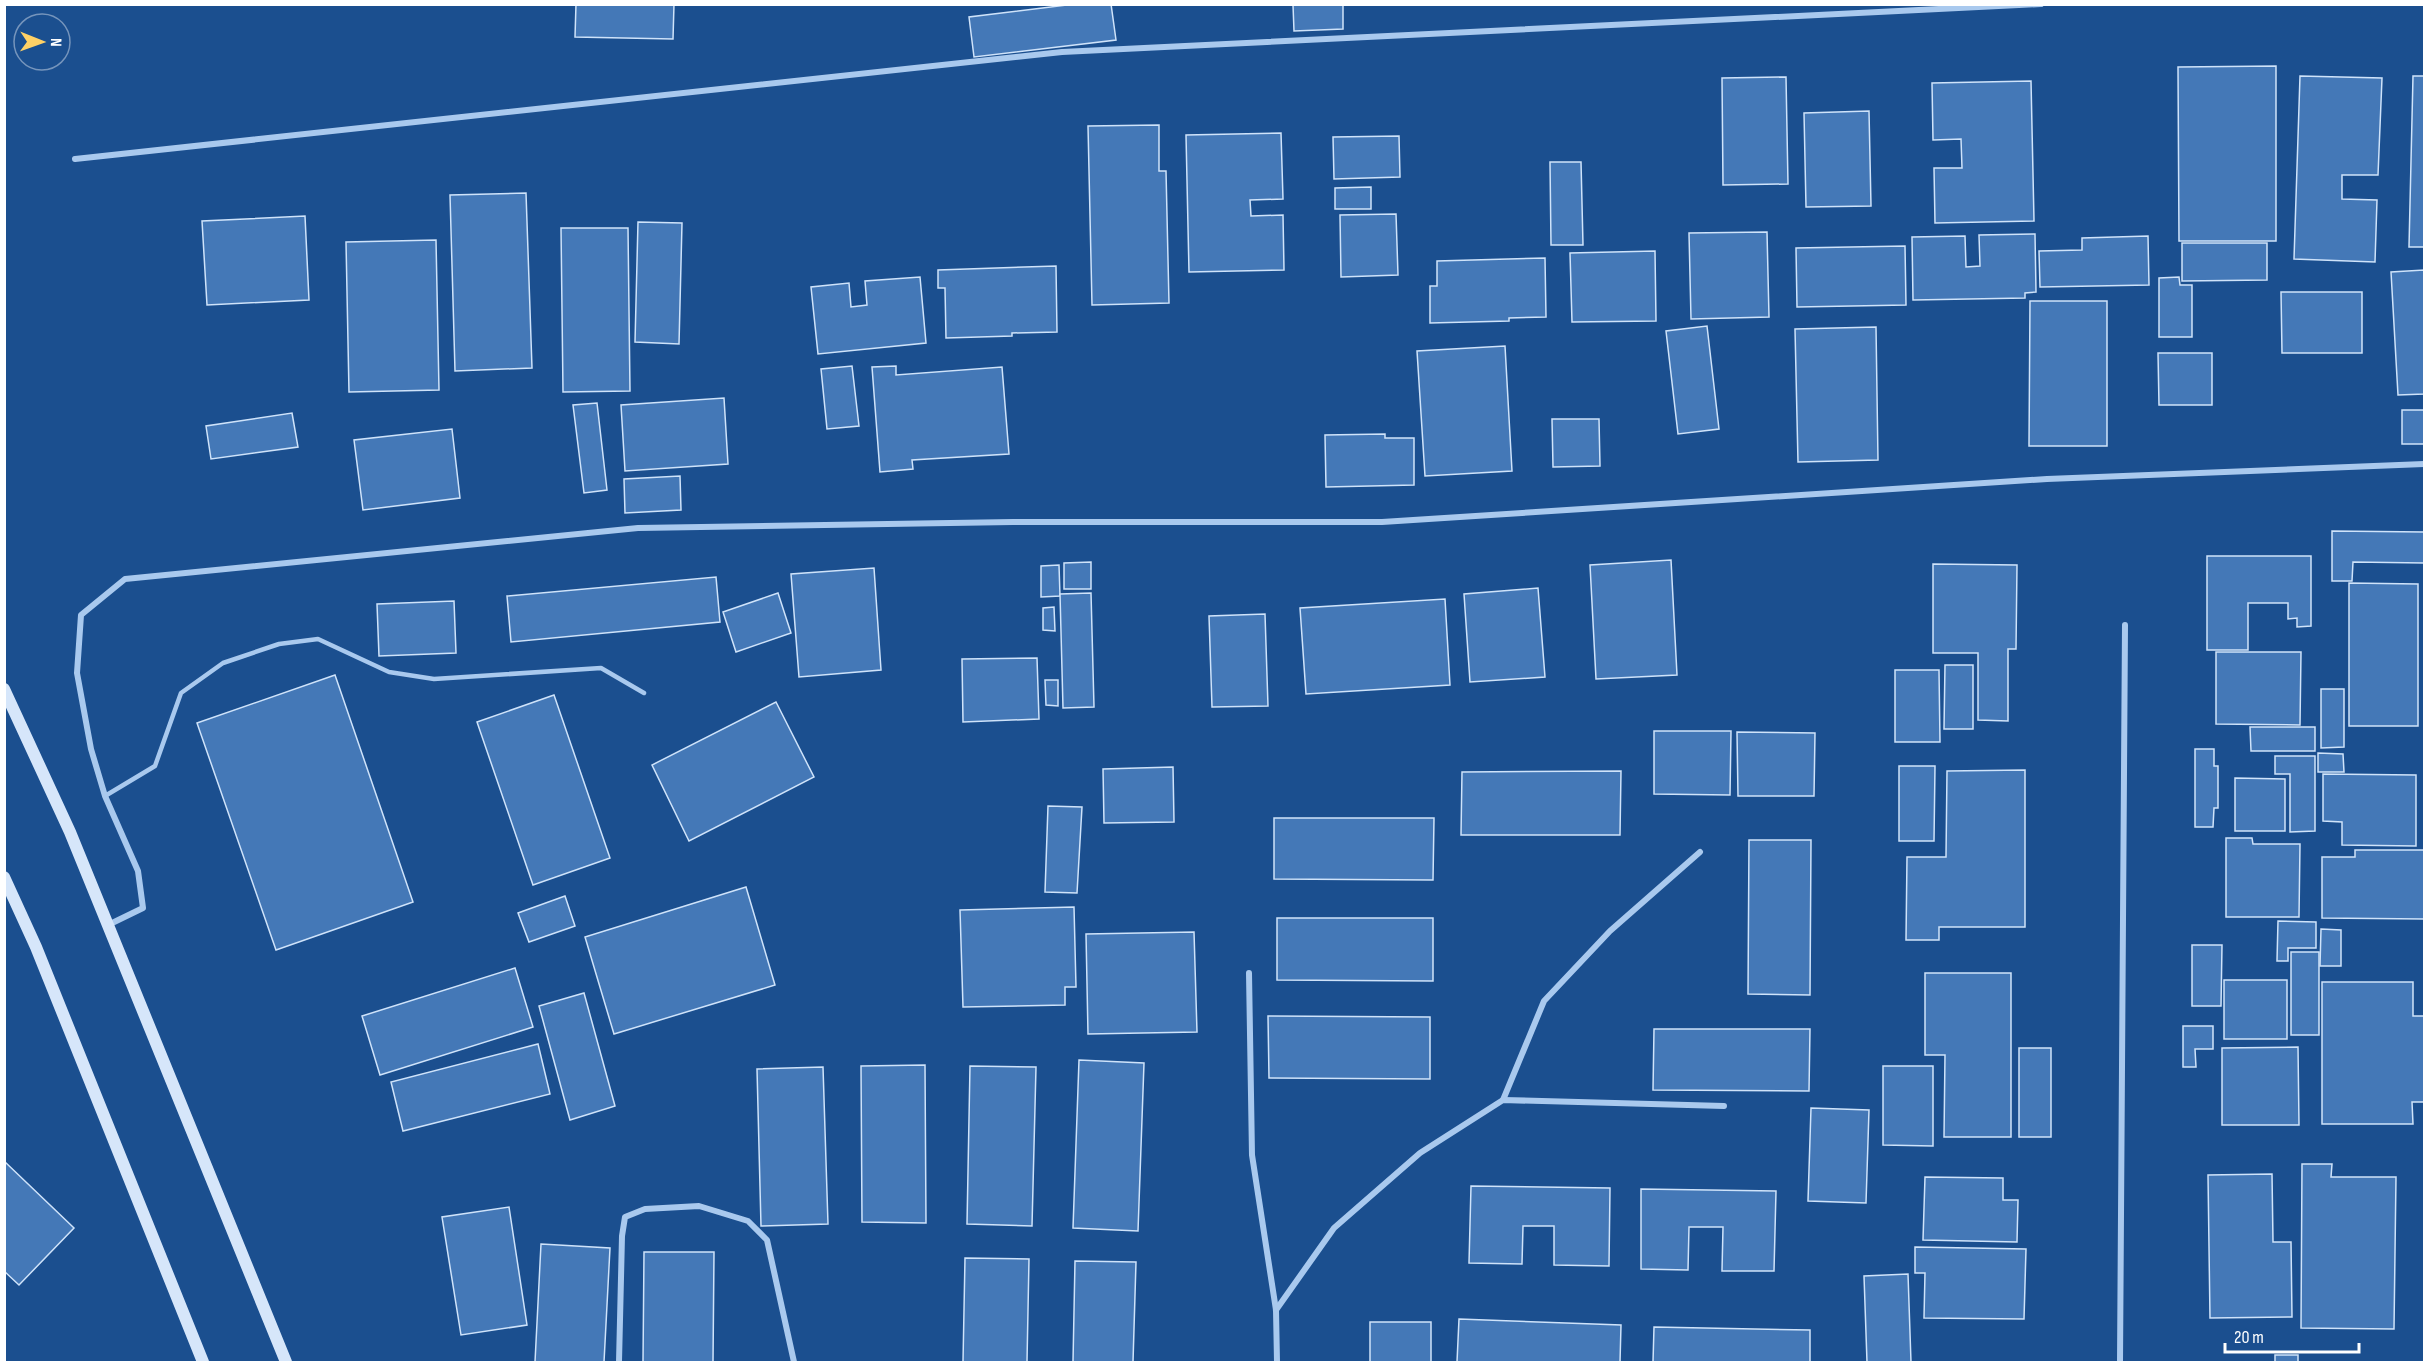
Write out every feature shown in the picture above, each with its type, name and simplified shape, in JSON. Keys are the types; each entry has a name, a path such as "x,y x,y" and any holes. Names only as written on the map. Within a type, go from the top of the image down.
{"main road":[{"path":"4,689 70,832 286,1362"},
{"path":"4,877 36,947 203,1362"}],"street":[{"path":"75,159 1062,52 2041,4"},
{"path":"108,925 143,908 138,871 105,796 91,749 77,673 81,615 125,579 638,528 1013,522 1382,522 2047,479 2424,464"},
{"path":"2120,1362 2125,625"},
{"path":"1503,1101 1544,1001 1610,931 1700,852"},
{"path":"1249,973 1252,1155 1276,1310 1277,1362"},
{"path":"1276,1310 1334,1228 1420,1153 1503,1101 1724,1106"},
{"path":"619,1362 622,1236 626,1217 645,1209 699,1206 748,1221 767,1240 794,1362"}],"lane":[{"path":"105,796 155,766 182,693 223,663 279,644 318,639 388,672 434,679 601,668 644,693"}],"building":[{"path":"576,4 674,4 673,39 575,37"},
{"path":"1075,4 1111,4 1116,40 974,57 969,17"},
{"path":"1343,4 1343,29 1294,31 1293,5"},
{"path":"2276,66 2276,241 2179,241 2178,67"},
{"path":"2300,76 2382,78 2378,175 2342,175 2342,199 2377,200 2375,262 2294,259"},
{"path":"2413,76 2424,76 2424,247 2409,247"},
{"path":"1786,77 1788,184 1723,185 1722,78"},
{"path":"2031,81 2034,221 1935,223 1934,168 1962,168 1961,139 1933,140 1932,83"},
{"path":"1869,111 1871,206 1806,207 1804,113"},
{"path":"1159,125 1159,171 1166,171 1169,303 1092,305 1088,126"},
{"path":"1281,133 1283,199 1250,200 1251,216 1283,215 1284,270 1189,272 1186,135"},
{"path":"1399,136 1400,177 1334,179 1333,137"},
{"path":"1550,162 1581,162 1583,245 1551,245"},
{"path":"1371,187 1371,209 1335,209 1335,188"},
{"path":"526,193 532,368 455,371 450,195"},
{"path":"1396,214 1398,275 1341,277 1340,215"},
{"path":"305,216 309,300 207,305 202,221"},
{"path":"638,222 682,223 679,344 635,342"},
{"path":"561,228 628,228 630,391 563,392"},
{"path":"1767,232 1769,317 1691,319 1689,233"},
{"path":"2035,234 2036,292 2025,293 2025,298 1913,300 1912,237 1965,236 1966,267 1980,266 1979,235"},
{"path":"2148,236 2149,285 2040,287 2039,251 2082,250 2082,238"},
{"path":"436,240 439,390 349,392 346,242"},
{"path":"2182,243 2267,243 2267,280 2182,281"},
{"path":"1905,246 1906,305 1797,307 1796,248"},
{"path":"1655,251 1656,321 1572,322 1570,253"},
{"path":"1545,258 1546,317 1509,318 1509,321 1430,323 1430,286 1437,286 1437,261"},
{"path":"1056,266 1057,332 946,338 945,288 938,288 938,270"},
{"path":"2424,270 2424,394 2398,395 2391,272"},
{"path":"920,277 926,343 818,354 811,287 849,283 851,307 867,305 865,281"},
{"path":"2179,277 2180,285 2192,285 2192,337 2159,337 2159,278"},
{"path":"2281,292 2362,292 2362,353 2282,353"},
{"path":"2030,301 2107,301 2107,446 2029,446"},
{"path":"1707,326 1719,429 1678,434 1666,331"},
{"path":"1876,327 1878,460 1798,462 1795,329"},
{"path":"1505,346 1512,471 1425,476 1417,351"},
{"path":"2158,353 2212,353 2212,405 2159,405"},
{"path":"852,366 859,426 827,429 821,369"},
{"path":"896,366 896,375 1002,367 1009,454 912,460 913,469 880,472 872,367"},
{"path":"724,398 728,464 625,471 621,405"},
{"path":"597,403 607,490 584,493 573,405"},
{"path":"2402,410 2424,410 2424,444 2402,444"},
{"path":"292,413 298,447 211,459 206,426"},
{"path":"1552,419 1599,419 1600,466 1553,467"},
{"path":"452,429 460,498 363,510 354,440"},
{"path":"1385,434 1385,438 1414,438 1414,485 1326,487 1325,435"},
{"path":"680,476 681,510 625,513 624,479"},
{"path":"2332,531 2424,532 2424,563 2353,562 2352,581 2332,581"},
{"path":"2207,556 2311,556 2311,626 2297,627 2297,618 2288,619 2288,603 2248,603 2248,650 2207,650"},
{"path":"1671,560 1677,675 1596,679 1590,565"},
{"path":"1091,562 1091,589 1064,589 1064,563"},
{"path":"1933,564 2017,565 2016,649 2008,649 2008,721 1978,720 1978,653 1933,653"},
{"path":"1059,565 1060,596 1041,597 1041,566"},
{"path":"874,568 881,670 799,677 791,574"},
{"path":"716,577 720,622 511,642 507,596"},
{"path":"2349,583 2418,584 2418,726 2349,726"},
{"path":"1538,588 1545,677 1470,682 1464,594"},
{"path":"778,593 791,633 736,652 723,612"},
{"path":"1091,593 1094,707 1063,708 1060,594"},
{"path":"1445,599 1450,685 1306,694 1300,608"},
{"path":"454,601 456,653 379,656 377,604"},
{"path":"1054,607 1055,631 1043,630 1043,608"},
{"path":"1265,614 1268,706 1212,707 1209,616"},
{"path":"2216,652 2301,652 2300,725 2216,724"},
{"path":"1037,658 1039,719 963,722 962,659"},
{"path":"1945,665 1973,665 1973,729 1944,729"},
{"path":"1895,670 1939,670 1940,742 1895,742"},
{"path":"335,675 413,902 276,950 197,723"},
{"path":"1045,680 1058,680 1058,706 1046,705"},
{"path":"2321,689 2344,689 2344,747 2321,748"},
{"path":"554,695 610,858 533,885 477,722"},
{"path":"776,702 814,777 689,841 652,765"},
{"path":"2250,727 2315,727 2315,751 2251,751"},
{"path":"1654,731 1731,731 1730,795 1654,794"},
{"path":"1737,732 1815,733 1814,796 1738,796"},
{"path":"2195,749 2214,749 2214,766 2218,766 2218,808 2214,808 2213,827 2195,827"},
{"path":"2318,753 2343,754 2344,772 2318,772"},
{"path":"2275,756 2315,756 2315,831 2290,832 2290,774 2275,774"},
{"path":"1899,766 1935,766 1934,841 1899,841"},
{"path":"1173,767 1174,822 1104,823 1103,769"},
{"path":"2025,770 2025,927 1939,927 1939,940 1906,940 1907,857 1946,857 1947,771"},
{"path":"1621,771 1620,835 1461,835 1462,772"},
{"path":"2323,774 2416,775 2416,846 2342,845 2342,822 2323,821"},
{"path":"2235,778 2285,779 2285,831 2235,831"},
{"path":"1048,806 1082,807 1077,893 1045,892"},
{"path":"1274,818 1434,818 1433,880 1274,879"},
{"path":"2226,838 2252,838 2253,844 2300,844 2299,917 2226,917"},
{"path":"1749,840 1811,840 1810,995 1748,994"},
{"path":"2355,850 2424,850 2424,919 2322,918 2322,857 2355,857"},
{"path":"746,887 775,985 614,1034 585,937"},
{"path":"565,896 575,926 529,942 518,913"},
{"path":"1074,907 1076,987 1065,987 1065,1005 963,1007 960,910"},
{"path":"1277,918 1433,918 1433,981 1277,980"},
{"path":"2278,921 2316,922 2316,948 2288,948 2288,961 2277,961"},
{"path":"2321,929 2341,930 2341,966 2320,966"},
{"path":"1194,932 1197,1032 1088,1034 1086,934"},
{"path":"2192,945 2222,945 2221,1006 2192,1006"},
{"path":"2291,952 2319,952 2319,1035 2291,1035"},
{"path":"515,968 533,1027 380,1075 362,1016"},
{"path":"1925,973 2011,973 2011,1137 1944,1137 1945,1055 1925,1055"},
{"path":"2224,980 2287,980 2287,1039 2224,1039"},
{"path":"2322,982 2413,982 2413,1016 2424,1016 2424,1102 2412,1102 2413,1124 2322,1124"},
{"path":"584,993 615,1106 570,1120 539,1006"},
{"path":"1268,1016 1430,1017 1430,1079 1269,1078"},
{"path":"2183,1026 2213,1026 2213,1049 2195,1049 2196,1067 2183,1067"},
{"path":"1654,1029 1810,1029 1809,1091 1653,1090"},
{"path":"538,1044 550,1094 403,1131 391,1082"},
{"path":"2298,1047 2299,1125 2222,1125 2222,1048"},
{"path":"2019,1048 2051,1048 2051,1137 2019,1137"},
{"path":"1079,1060 1144,1063 1138,1231 1073,1228"},
{"path":"925,1065 926,1223 862,1222 861,1066"},
{"path":"970,1066 1036,1067 1032,1226 967,1224"},
{"path":"1883,1066 1933,1066 1933,1146 1883,1145"},
{"path":"823,1067 828,1224 761,1226 757,1069"},
{"path":"1811,1108 1869,1110 1866,1203 1808,1201"},
{"path":"4,1161 74,1228 19,1285 4,1271"},
{"path":"2302,1164 2332,1164 2331,1177 2396,1177 2394,1329 2301,1328"},
{"path":"2272,1174 2273,1242 2291,1242 2292,1317 2210,1318 2208,1175"},
{"path":"1925,1177 2003,1178 2003,1200 2018,1200 2017,1242 1923,1240"},
{"path":"1471,1186 1610,1188 1609,1266 1554,1265 1554,1226 1523,1226 1522,1264 1469,1263"},
{"path":"1641,1189 1776,1191 1774,1271 1722,1271 1723,1227 1689,1227 1688,1270 1641,1269"},
{"path":"509,1207 527,1325 461,1335 442,1217"},
{"path":"541,1244 610,1248 604,1362 535,1362"},
{"path":"1915,1247 2026,1249 2024,1319 1924,1318 1925,1273 1915,1273"},
{"path":"644,1252 714,1252 713,1362 643,1362"},
{"path":"965,1258 1029,1259 1027,1362 963,1362"},
{"path":"1075,1261 1136,1262 1133,1362 1073,1362"},
{"path":"1908,1274 1911,1362 1867,1362 1864,1276"},
{"path":"1459,1319 1621,1325 1620,1362 1457,1362"},
{"path":"1370,1322 1431,1322 1431,1362 1370,1362"},
{"path":"1654,1327 1810,1330 1810,1362 1653,1362"},
{"path":"2275,1355 2298,1355 2298,1362 2275,1362"}]}
